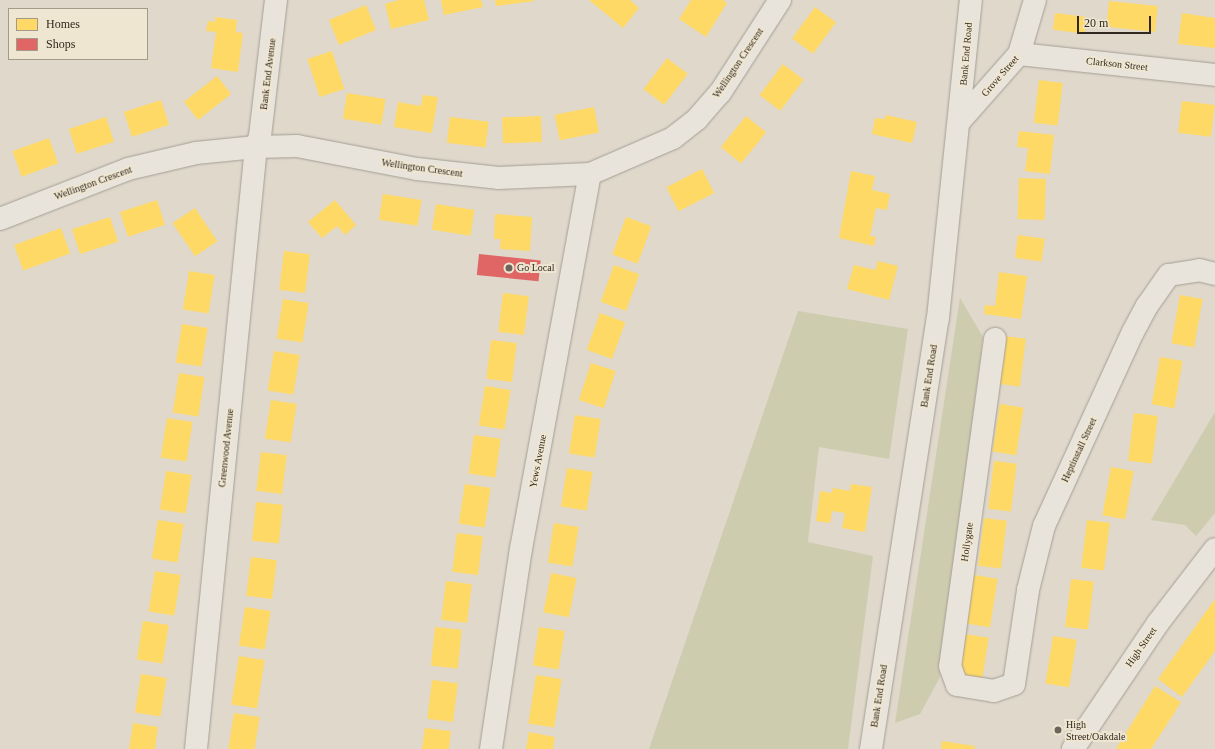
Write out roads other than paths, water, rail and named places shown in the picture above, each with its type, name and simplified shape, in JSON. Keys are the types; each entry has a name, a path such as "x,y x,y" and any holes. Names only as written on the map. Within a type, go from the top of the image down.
{"street":[{"name":"Wellington Crescent","path":"0,219 128,169 196,153 256,147 297,146 417,170 498,178 590,174 673,138 696,119 720,93 780,0"},
{"name":"Bank End Road","path":"871,749 938,318 960,122 971,0"},
{"name":"Grove Street","path":"960,122 1019,54 1035,0"},
{"name":"Bank End Avenue","path":"256,147 260,136 278,1"},
{"name":"Clarkson Street","path":"1019,54 1215,75"},
{"name":"Greenwood Avenue","path":"196,749 256,147"},
{"name":"Yews Avenue","path":"491,749 521,549 590,174"},
{"name":"Heptinstall Street","path":"1014,684 1028,590 1044,526 1133,332 1147,306 1169,275 1199,270 1215,274"},
{"name":"Hollygate","path":"995,338 950,666 957,685 994,691 1014,684"},
{"name":"High Street","path":"1073,749 1158,623 1215,550"}],"place":[{"name":"Go Local","path":"509,268"},
{"name":"High Street/Oakdale","path":"1058,730"}]}
